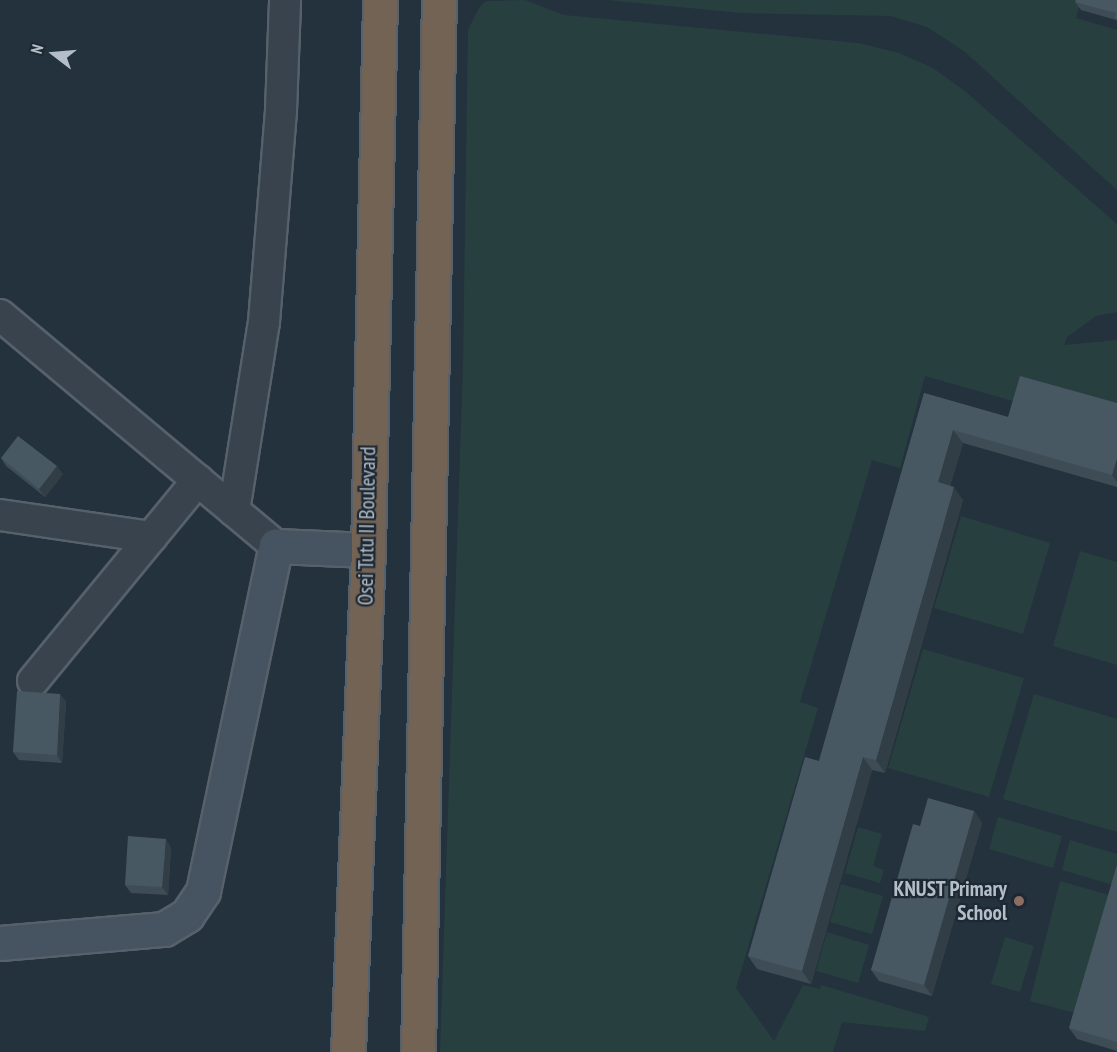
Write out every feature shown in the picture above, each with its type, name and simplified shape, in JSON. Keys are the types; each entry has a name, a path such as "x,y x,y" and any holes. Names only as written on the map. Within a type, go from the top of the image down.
{"highway":[{"name":"Osei Tutu II Boulevard","path":"348,1052 368,549 380,0"},
{"path":"418,1052 439,0"}],"street":[{"path":"234,511 264,322 281,111 285,0"},
{"path":"0,315 276,546 368,549"},
{"path":"33,681 198,480"},
{"path":"0,515 151,537"},
{"path":"0,943 164,929 187,915 203,891 276,546"}],"green space":[{"path":"525,0 564,15 858,43 899,53 933,68 966,92 1117,224 1117,312 1096,316 1067,337 1064,345 1117,340 1117,404 1020,403 925,376 900,468 872,460 800,702 818,708 736,988 774,1041 803,985 820,989 821,985 929,1017 925,1031 842,1022 833,1052 440,1052 463,365 468,30 479,8 486,1"},
{"path":"607,0 1081,0 1076,18 1117,30 1117,190 964,51 927,27 891,16 741,13"},
{"path":"961,516 1050,543 1023,634 934,608"},
{"path":"1080,551 1117,562 1117,665 1053,646"},
{"path":"923,649 1024,678 989,797 888,768"},
{"path":"1034,694 1117,719 1117,832 1003,799"},
{"path":"998,817 1062,836 1053,868 989,849"},
{"path":"858,827 882,834 873,866 884,870 880,883 845,873"},
{"path":"1070,840 1117,854 1117,886 1062,870"},
{"path":"1060,881 1116,897 1082,1015 1030,1001"},
{"path":"841,884 883,896 872,934 830,922"},
{"path":"827,932 869,945 858,983 816,971"},
{"path":"1005,937 1034,946 1020,992 991,984"}],"building":[{"path":"1076,0 1117,0 1117,18 1115,18 1116,13 1075,2"},
{"path":"1020,376 1117,403 1117,458 1112,475 953,430 938,482 954,487 876,760 863,757 802,971 748,956 805,757 819,761 924,393 1008,417"},
{"path":"18,436 57,466 39,489 1,458"},
{"path":"17,691 60,694 57,755 13,752"},
{"path":"928,798 974,811 924,985 871,970 913,824 920,826"},
{"path":"128,836 166,839 162,887 125,885"},
{"path":"1117,865 1117,1042 1069,1028"}],"place":[{"name":"KNUST Primary School","path":"1019,901"}]}
